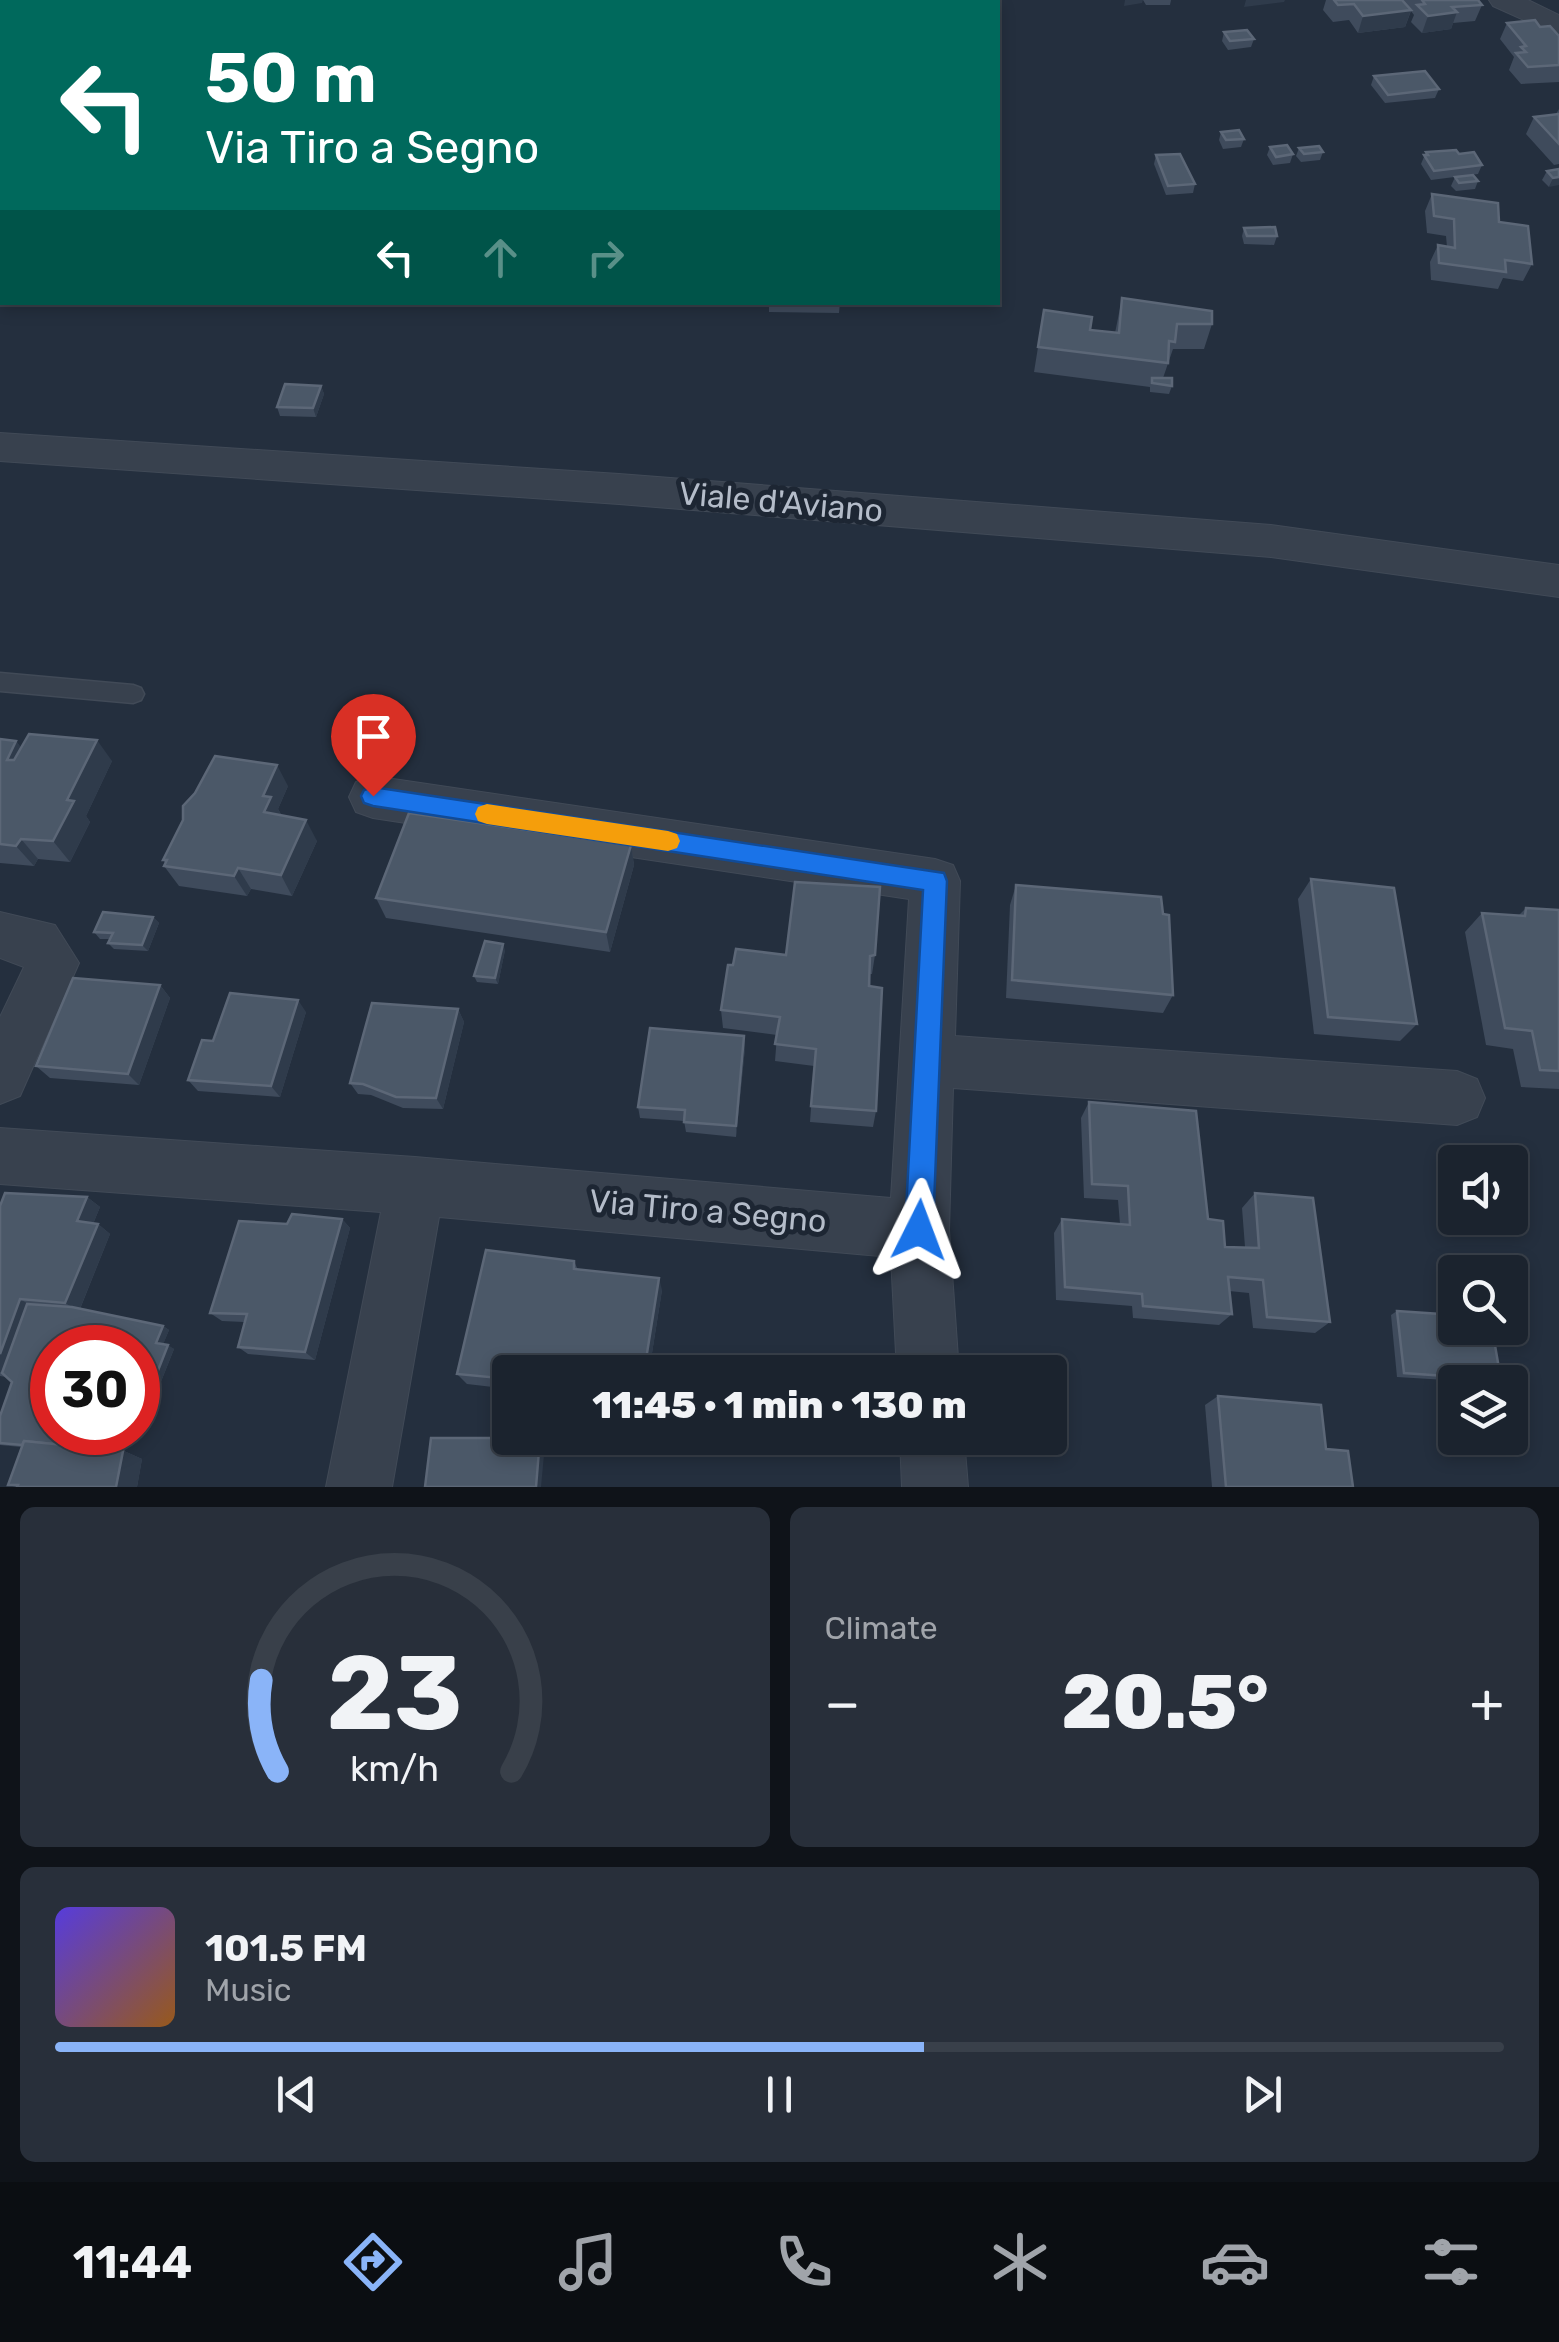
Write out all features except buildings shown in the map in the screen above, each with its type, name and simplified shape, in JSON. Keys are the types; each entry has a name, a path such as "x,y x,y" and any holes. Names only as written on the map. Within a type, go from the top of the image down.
{"street":[{"path":"1504,0 1559,26"},
{"name":"Viale d'Aviano","path":"0,446 619,489 1271,541 1559,580"},
{"path":"373,796 935,881 919,1230 927,1355"},
{"path":"0,935 37,942 53,962 0,1077"},
{"path":"927,1060 1456,1098"},
{"name":"Via Tiro a Segno","path":"0,1156 415,1186 919,1230"},
{"path":"360,1487 415,1186"},
{"path":"933,1455 935,1487"}],"lane":[{"path":"0,682 133,694"}],"slow traffic":[{"path":"487,814 668,841"}],"route":[{"path":"373,796 935,881 919,1230"}]}
